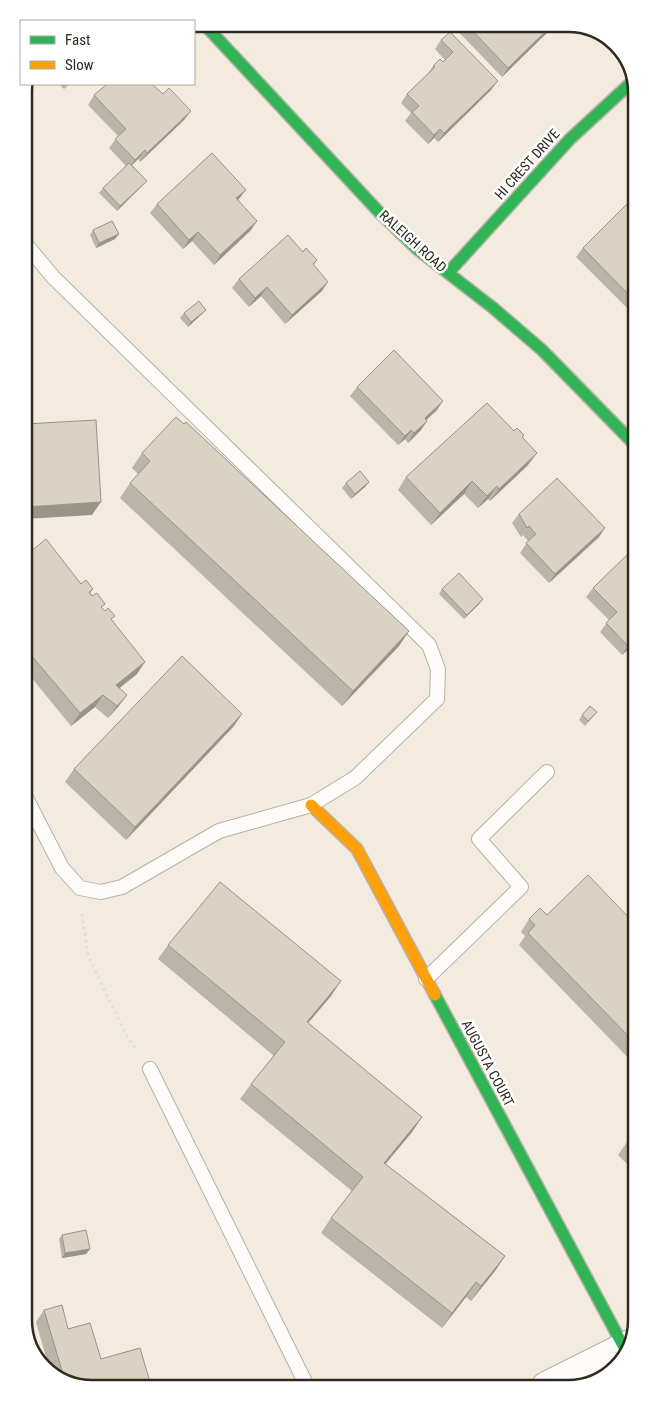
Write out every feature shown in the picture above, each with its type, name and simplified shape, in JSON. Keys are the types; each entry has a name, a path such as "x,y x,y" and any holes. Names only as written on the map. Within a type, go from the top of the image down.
{"street":[{"name":"RALEIGH ROAD","path":"212,33 378,211 417,249 492,306 542,350 628,437"},
{"name":"HI CREST DRIVE","path":"448,273 570,139 628,86"},
{"name":"AUGUSTA COURT","path":"311,805 357,849 624,1342"},
{"path":"559,1380 619,1352"}],"lane":[{"path":"33,253 53,277 429,645 438,670 437,699 356,778 311,805 219,831 122,887 101,892 80,888 62,868 33,812"},
{"path":"426,979 521,887 479,839 547,772"},
{"path":"150,1070 304,1380"}],"path":[{"path":"80,888 88,955 125,1033 150,1070"}],"building":[{"path":"451,33 498,81 444,133 440,129 434,135 412,112 419,106 407,94 435,67 433,66 440,59 443,62 453,52 441,40"},
{"path":"475,33 544,33 508,68"},
{"path":"106,85 153,85 163,94 169,88 191,111 147,153 145,150 135,160 115,139 126,129 94,95"},
{"path":"212,153 246,190 236,198 257,221 220,255 198,232 189,240 157,204"},
{"path":"129,163 147,181 120,206 103,188"},
{"path":"628,203 628,294 583,248"},
{"path":"112,221 119,234 99,243 93,230"},
{"path":"288,235 303,252 306,248 317,260 313,264 328,282 292,315 267,287 255,298 239,279"},
{"path":"199,301 206,310 191,322 184,313"},
{"path":"394,350 443,401 425,418 427,421 414,433 411,430 405,436 357,387"},
{"path":"487,403 514,431 517,428 524,435 522,437 537,453 499,489 497,486 487,496 472,481 440,513 406,477"},
{"path":"176,417 184,424 186,422 409,631 353,691 130,483 150,461 142,453"},
{"path":"96,420 101,502 33,506 33,424"},
{"path":"360,471 369,482 355,494 346,483"},
{"path":"557,478 605,528 555,574 526,543 536,534 529,526 527,528 519,514"},
{"path":"46,539 81,584 86,580 93,589 89,592 92,596 97,593 105,604 101,607 105,611 108,608 115,616 111,619 145,662 116,685 127,695 117,706 103,695 80,713 33,657 33,550"},
{"path":"628,554 628,646 606,623 617,612 593,588"},
{"path":"459,573 483,599 467,615 442,589"},
{"path":"182,656 242,714 135,827 74,769"},
{"path":"590,706 597,712 588,721 582,715"},
{"path":"588,875 628,917 628,1036 528,933 535,925 529,919 540,908 547,915"},
{"path":"220,882 341,981 307,1022 422,1117 384,1163 505,1256 481,1286 476,1282 452,1313 331,1218 363,1177 251,1084 285,1042 168,945"},
{"path":"86,1230 90,1249 65,1253 62,1235"},
{"path":"62,1305 68,1329 90,1323 101,1359 140,1348 149,1380 88,1380 63,1373 44,1310"}],"traffic: fast":[{"path":"212,33 378,211 417,249 492,307 542,350 628,438"},
{"path":"448,273 570,139 628,86"},
{"path":"435,995 623,1345"}],"traffic: slow":[{"path":"311,805 357,849 435,995"}]}
